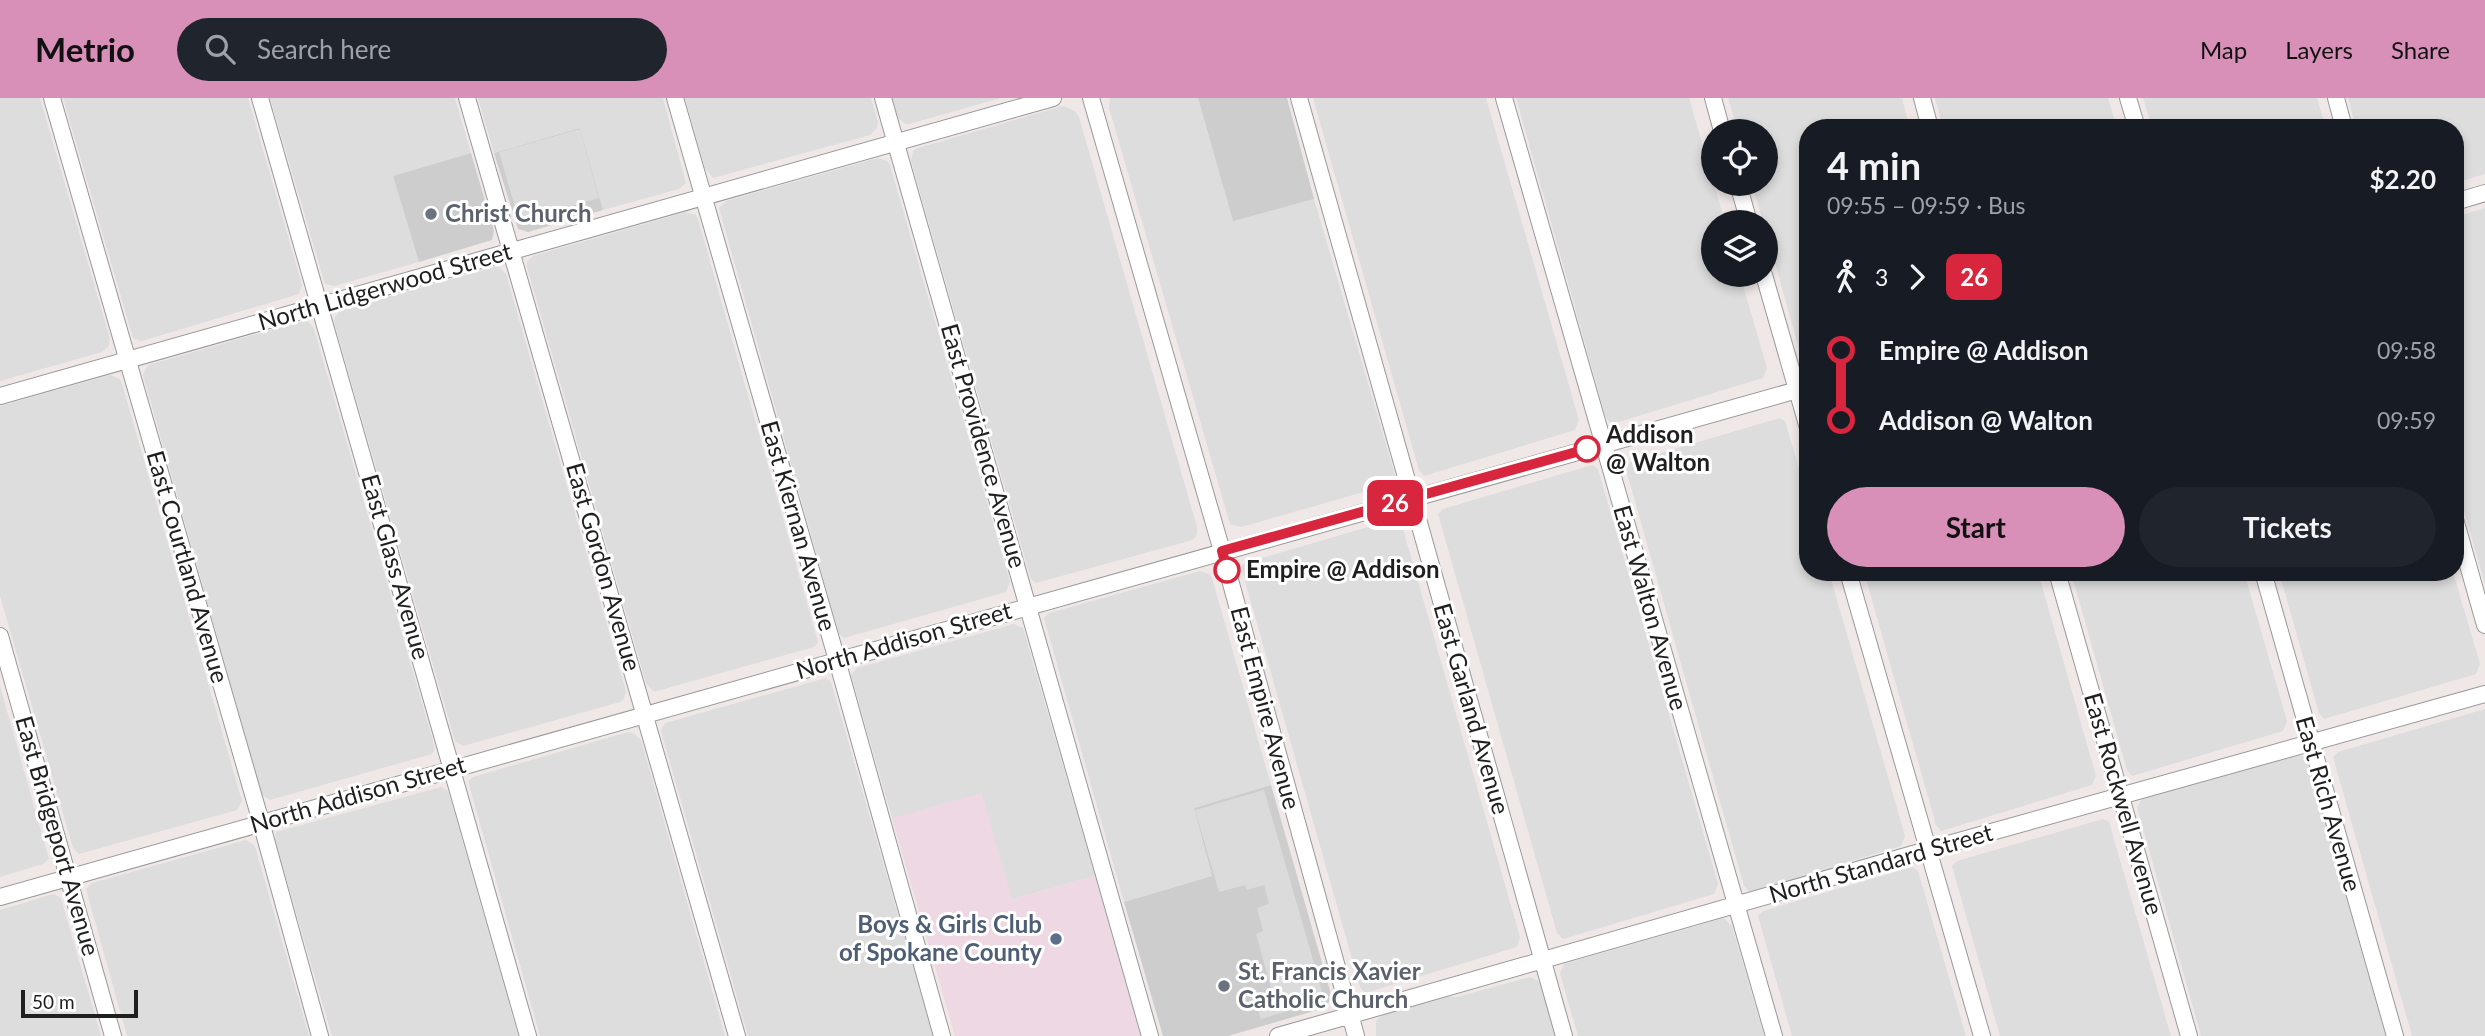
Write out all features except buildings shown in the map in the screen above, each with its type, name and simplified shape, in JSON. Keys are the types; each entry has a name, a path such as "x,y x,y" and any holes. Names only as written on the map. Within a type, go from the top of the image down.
{"street":[{"name":"East Courtland Avenue","path":"52,98 320,1036"},
{"name":"East Glass Avenue","path":"260,98 528,1036"},
{"name":"East Gordon Avenue","path":"467,98 737,1036"},
{"name":"East Kiernan Avenue","path":"675,98 942,1036"},
{"name":"East Providence Avenue","path":"883,98 1150,1036"},
{"name":"North Lidgerwood Street","path":"0,396 1053,98"},
{"name":"East Empire Avenue","path":"1091,98 1222,551 1356,1036"},
{"name":"East Garland Avenue","path":"1299,98 1564,1036"},
{"name":"East Walton Avenue","path":"1504,98 1774,1036"},
{"path":"1713,98 1719,119"},
{"path":"1922,98 1928,119"},
{"path":"2128,98 2134,119"},
{"path":"2336,98 2342,119"},
{"path":"2464,199 2485,193"},
{"path":"1768,287 1799,379"},
{"name":"North Addison Street","path":"0,897 1799,389"},
{"path":"2464,551 2485,625"},
{"path":"1852,581 1982,1036"},
{"name":"East Rockwell Avenue","path":"2060,581 2189,1036"},
{"name":"East Rich Avenue","path":"2266,581 2395,1036"},
{"name":"East Bridgeport Avenue","path":"0,636 113,1036"},
{"name":"North Standard Street","path":"1278,1036 2485,694"}],"shaded area":[{"path":"0,98 40,98 110,339 109,346 102,352 0,381"},
{"path":"63,98 248,98 302,285 299,294 142,341 133,338"},
{"path":"270,98 455,98 471,153 393,176 419,262 334,286 325,284"},
{"path":"478,98 663,98 686,183 679,189 603,210 580,128 494,153"},
{"path":"685,98 871,98 878,122 877,128 870,135 713,178 705,168"},
{"path":"892,98 1001,98 905,124 898,118"},
{"path":"1110,98 1198,98 1233,220 1314,199 1395,475 1392,484 1241,527 1230,524 1109,108"},
{"path":"1198,98 1287,98 1314,199 1233,221"},
{"path":"1313,98 1486,98 1579,420 1575,430 1424,476 1419,470"},
{"path":"1516,98 1689,98 1701,139 1701,196 1717,196 1722,210 1701,210 1701,287 1743,287 1767,368 1763,378 1612,424 1606,418"},
{"path":"1728,98 1902,98 1908,119 1799,119 1799,349 1778,274 1778,210 1760,210 1755,196 1778,196 1778,119 1734,119"},
{"path":"1935,98 2108,98 2114,119 1941,119"},
{"path":"2143,98 2317,98 2323,119 2149,119"},
{"path":"2348,98 2485,98 2485,174 2464,180 2464,119 2354,119"},
{"path":"1063,106 1075,111 1079,117 1197,534 1189,541 1036,583 1031,579 911,161 913,151 918,148"},
{"path":"580,128 603,210 528,232 518,229 494,153"},
{"path":"580,129 599,198 519,221 499,152"},
{"path":"471,153 494,231 492,240 419,262 393,176"},
{"path":"878,158 890,165 1010,582 1006,592 844,638 839,634 719,208 726,201"},
{"path":"2485,208 2485,584 2464,510 2464,214"},
{"path":"686,212 696,215 698,219 818,642 814,647 653,691 646,683 527,262 533,256"},
{"path":"499,267 506,274 626,691 620,702 463,746 455,741 334,322 341,310"},
{"path":"308,321 314,329 435,748 432,754 270,800 262,795 143,375 148,365"},
{"path":"110,375 120,379 122,384 242,801 237,810 79,854 73,848 0,596 0,406"},
{"path":"1780,418 1785,421 1799,468 1799,581 1832,581 1905,836 1901,846 1750,892 1744,886 1625,466 1630,462"},
{"path":"1592,465 1598,469 1718,884 1714,894 1563,939 1557,933 1438,514 1443,509"},
{"path":"1395,519 1401,522 1520,937 1517,947 1365,993 1360,987 1241,567 1245,563"},
{"path":"1200,571 1212,578 1271,785 1194,808 1212,876 1124,902 1044,618 1049,613"},
{"path":"1867,581 2041,581 2096,776 2092,785 1941,831 1936,825"},
{"path":"2074,581 2247,581 2287,721 2283,731 2132,776 2127,770"},
{"path":"2282,581 2456,581 2480,664 2476,674 2324,719 2319,713"},
{"path":"1014,624 1023,628 1095,876 1012,899 905,815 892,818 851,675 857,668"},
{"path":"826,678 831,682 933,1036 748,1036 661,731 665,723"},
{"path":"0,686 49,859 43,864 0,877"},
{"path":"2485,709 2485,1036 2412,1036 2333,757 2338,752"},
{"path":"628,732 641,740 725,1036 540,1036 468,781 473,777"},
{"path":"2292,755 2303,756 2307,761 2386,1036 2201,1036 2137,807 2142,799"},
{"path":"1271,785 1331,994 1330,1001 1321,1009 1228,1036 1163,1036 1124,902 1212,876 1194,808"},
{"path":"441,787 448,791 518,1036 332,1036 275,840 276,832"},
{"path":"1264,790 1324,998 1261,1019 1255,1001 1273,995 1256,934 1263,931 1257,908 1269,904 1264,885 1247,890 1245,885 1219,892 1195,810"},
{"path":"982,793 1012,899 1095,876 1141,1036 955,1036 892,818"},
{"path":"2103,819 2109,822 2171,1036 2000,1036 1952,866 1957,861"},
{"path":"246,840 255,846 309,1036 127,1036 86,889 92,883"},
{"path":"1912,867 1918,871 1966,1036 1792,1036 1758,916 1763,911"},
{"path":"53,894 61,898 101,1036 0,1036 0,910"},
{"path":"1724,918 1732,926 1764,1036 1578,1036 1560,974 1564,964"},
{"path":"1530,977 1542,986 1556,1036 1376,1036 1376,1021 1383,1014 1444,996 1457,997"}],"bus line":[{"name":"26","path":"1227,570 1222,551 1587,449"}],"place":[{"name":"Christ Church","path":"431,214"},
{"name":"Addison @ Walton","path":"1587,449"},
{"name":"Empire @ Addison","path":"1227,570"},
{"name":"Boys & Girls Club of Spokane County","path":"1056,939"},
{"name":"St. Francis Xavier Catholic Church","path":"1224,986"}]}
